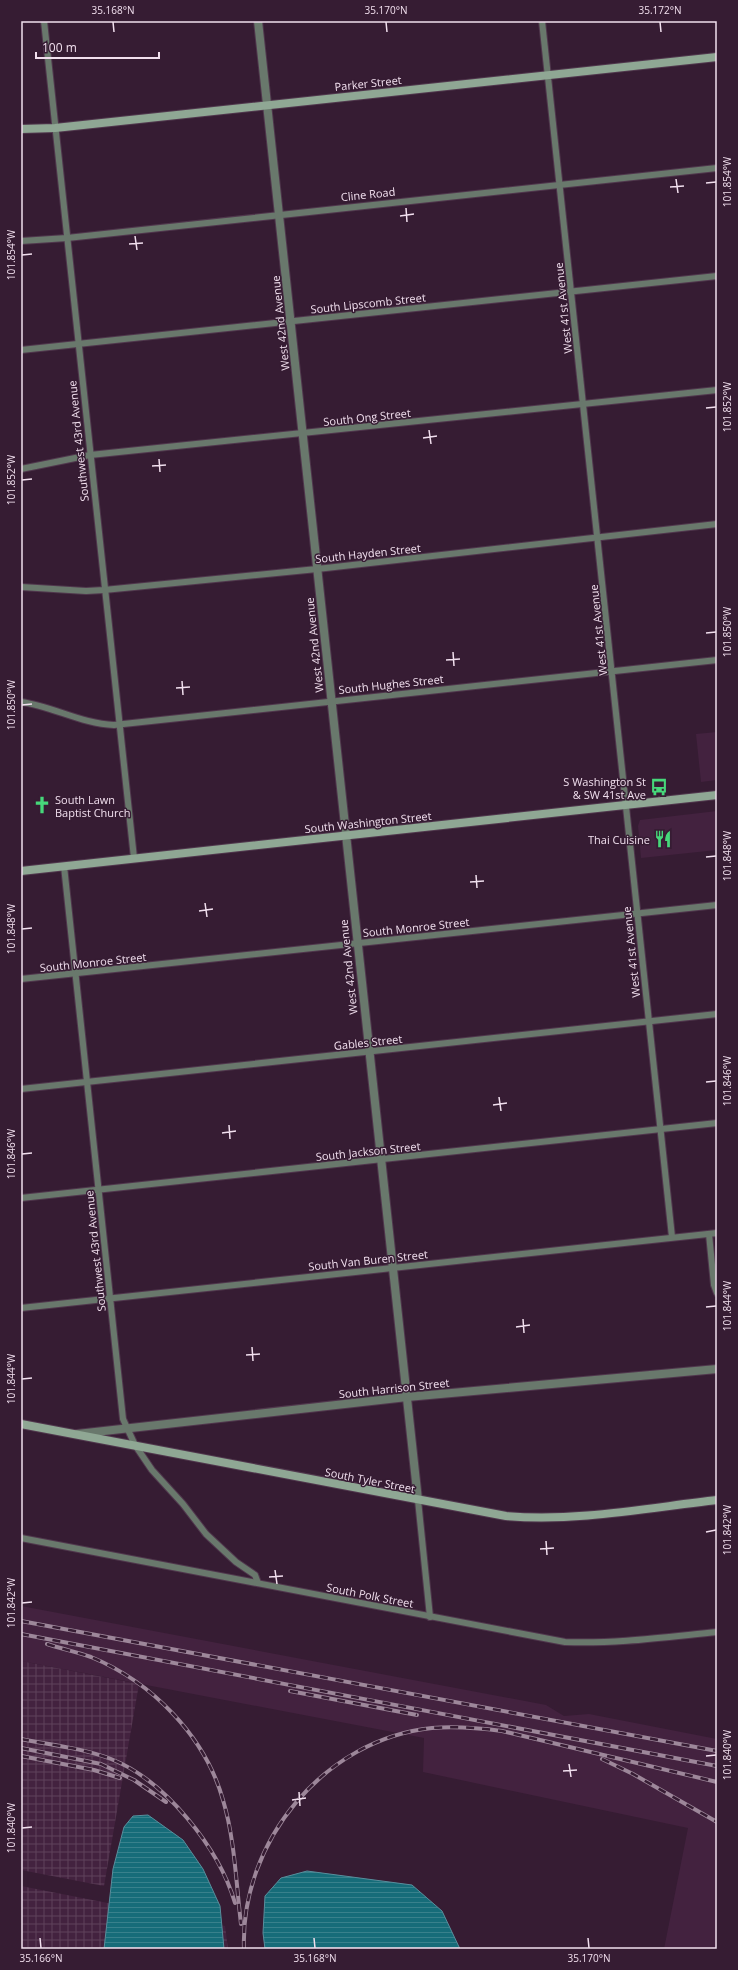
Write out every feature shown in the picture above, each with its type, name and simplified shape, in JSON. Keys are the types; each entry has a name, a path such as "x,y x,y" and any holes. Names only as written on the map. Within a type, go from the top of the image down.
{"main road":[{"name":"Parker Street","path":"21,129 56,128 267,104 548,76 717,57"},
{"name":"South Washington Street","path":"21,870 717,795"},
{"name":"South Tyler Street","path":"21,1424 506,1516 531,1518 566,1517 717,1500"}],"street":[{"name":"Southwest 43rd Avenue","path":"44,21 134,858"},
{"name":"West 42nd Avenue","path":"258,21 380,1160 418,1500"},
{"name":"West 41st Avenue","path":"542,21 672,1237"},
{"name":"Cline Road","path":"21,241 67,238 717,168"},
{"name":"South Lipscomb Street","path":"21,350 717,276"},
{"name":"South Ong Street","path":"21,470 90,456 717,390"},
{"name":"South Hayden Street","path":"21,587 86,591 104,590 317,569 717,524"},
{"name":"South Hughes Street","path":"21,702 99,723 119,724 331,700 717,660"},
{"name":"Southwest 43rd Avenue","path":"64,866 123,1419 135,1445 152,1470 183,1504 206,1534 236,1562 255,1575 258,1584"},
{"name":"South Monroe Street","path":"21,980 717,905"},
{"name":"Gables Street","path":"21,1089 717,1014"},
{"name":"South Jackson Street","path":"21,1198 717,1123"},
{"name":"South Van Buren Street","path":"21,1308 717,1233"},
{"path":"709,1234 714,1285 717,1293"},
{"name":"South Harrison Street","path":"74,1434 407,1397 717,1369"},
{"path":"418,1500 430,1617"},
{"name":"South Polk Street","path":"21,1538 565,1642 585,1643 628,1641 717,1632"}],"shaded area":[{"path":"717,732 717,780 701,782 696,734"},
{"path":"717,811 717,850 641,858 638,826 640,820"},
{"path":"21,1606 546,1705 564,1716 589,1714 717,1739 717,1949 664,1949 688,1828 423,1772 424,1738 21,1661"},
{"path":"21,1661 139,1684 104,1886 21,1870"},
{"path":"21,1886 225,1926 228,1949 21,1949"}],"water":[{"path":"148,1815 183,1840 203,1869 220,1906 224,1949 104,1949 113,1869 124,1827 133,1816"},
{"path":"307,1871 412,1885 442,1911 460,1949 265,1949 263,1933 265,1896 281,1878"}],"railway":[{"path":"21,1621 717,1751"},
{"path":"21,1634 717,1766"},
{"path":"47,1644 91,1657 135,1681 155,1696 189,1733 203,1754 215,1777 223,1800 233,1846 241,1924"},
{"path":"290,1691 417,1715"},
{"path":"244,1949 246,1909 256,1871 273,1835 296,1802 324,1775 356,1752 393,1736 441,1727 502,1731 717,1782"},
{"path":"21,1739 78,1749 100,1755 131,1769 151,1783 170,1799 203,1839 216,1860 235,1903"},
{"path":"21,1748 101,1764 134,1780 166,1802"},
{"path":"21,1756 94,1770 120,1778"},
{"path":"602,1759 633,1774 717,1822"}],"place":[{"name":"S Washington St & SW 41st Ave","path":"659,787"},
{"name":"South Lawn Baptist Church","path":"42,805"},
{"name":"Thai Cuisine","path":"663,839"}]}
